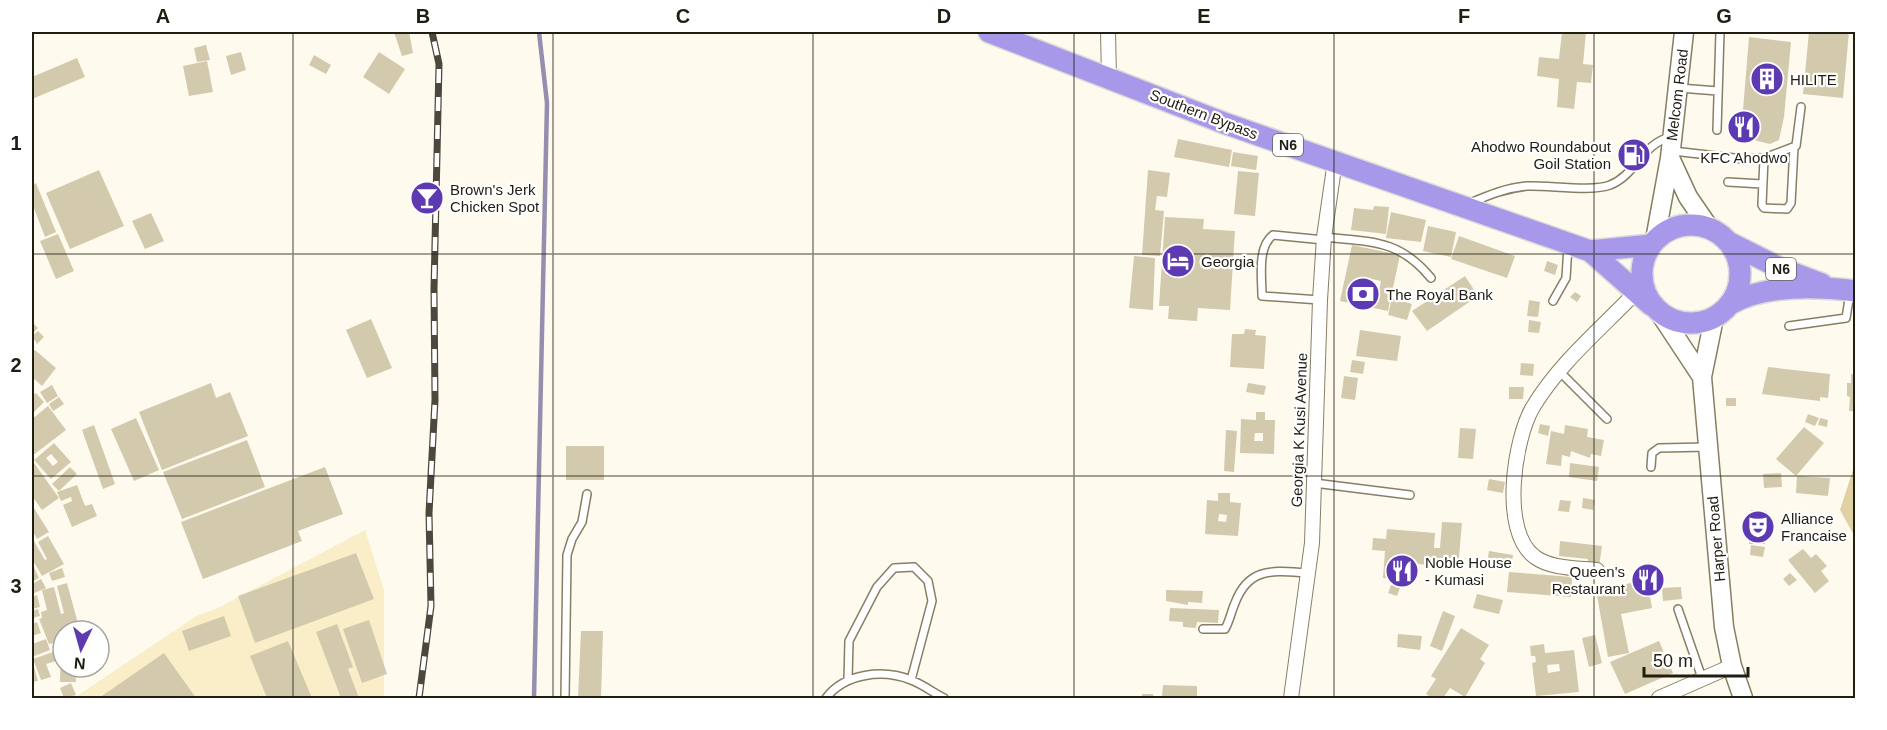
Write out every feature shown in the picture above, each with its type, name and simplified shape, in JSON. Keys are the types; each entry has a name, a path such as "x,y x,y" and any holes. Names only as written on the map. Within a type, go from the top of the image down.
{"highway":[{"name":"Southern Bypass","path":"989,32 1224,123 1590,251 1649,303"},
{"name":"N6","path":"1653,242 1667,231 1681,226 1696,225 1710,229 1727,241 1780,268 1848,290"},
{"name":"N6","path":"1727,241 1734,250 1740,272 1740,284 1730,304"},
{"name":"Southern Bypass","path":"1590,251 1653,242"},
{"path":"1649,303 1645,294 1641,269 1653,242"},
{"name":"N6","path":"1649,303 1671,320 1700,323 1714,318 1730,304 1743,297 1769,291 1848,290"}],"main road":[{"name":"Melcom Road","path":"1653,242 1671,148 1684,32"},
{"name":"Melcom Road","path":"1671,148 1688,196 1710,229"},
{"name":"Harper Road","path":"1649,303 1702,377"},
{"name":"Harper Road","path":"1714,318 1702,377 1710,447 1723,616 1732,666 1743,699"}],"street":[{"path":"1108,32 1109,77"},
{"name":"Georgia K Kusi Avenue","path":"1292,699 1308,573 1314,483 1320,300 1324,239 1335,161"},
{"path":"1597,570 1556,566 1537,559 1525,548 1513,511 1519,444 1532,408 1559,371 1649,303"},
{"path":"1659,699 1732,666"}],"lane":[{"path":"1717,130 1720,32"},
{"path":"1677,88 1718,91"},
{"path":"1764,158 1761,200 1764,207 1787,209 1790,206 1794,147 1799,133 1801,107"},
{"path":"1462,206 1503,189 1528,186 1608,187 1623,180 1657,140 1671,148 1743,159 1764,158 1794,147"},
{"path":"1728,182 1762,184"},
{"path":"1320,300 1262,296 1263,248 1266,240 1273,235 1373,242 1401,251 1416,260 1431,278"},
{"path":"1553,301 1566,278 1568,243"},
{"path":"1789,326 1846,318 1848,290"},
{"path":"1559,371 1607,419"},
{"path":"1651,467 1653,453 1659,448 1710,447"},
{"path":"1314,483 1410,495"},
{"path":"565,699 567,555 572,539 582,522 586,494"},
{"path":"848,680 849,641 877,587 894,567 914,567 928,581 932,601 911,680"},
{"path":"1203,629 1225,629 1242,587 1251,577 1280,571 1308,573"},
{"path":"1678,609 1702,678"},
{"path":"826,699 848,680 872,673 911,680 944,699"}],"shaded area":[{"path":"1855,464 1855,537 1840,510"},
{"path":"365,530 384,590 384,698 74,698 102,679 111,679 111,673 198,615 216,609"}],"building":[{"path":"394,32 409,32 413,53 402,56"},
{"path":"1562,32 1586,32 1583,64 1593,65 1591,83 1577,82 1574,109 1557,107 1559,79 1537,76 1539,57 1559,59"},
{"path":"1809,32 1849,32 1843,98 1803,94"},
{"name":"HILITE","path":"1749,37 1791,42 1784,117 1779,140 1770,144 1745,138 1748,126 1742,122"},
{"path":"206,45 210,60 197,62 194,48"},
{"path":"241,52 246,70 231,75 226,56"},
{"path":"379,52 405,69 389,94 363,77"},
{"path":"314,55 331,65 326,74 309,65"},
{"path":"77,58 85,77 32,99 32,77"},
{"path":"207,61 213,92 189,96 183,66"},
{"path":"1178,139 1232,150 1229,167 1174,157"},
{"path":"1233,152 1258,156 1256,170 1231,166"},
{"path":"99,170 124,226 70,249 46,193"},
{"path":"1148,170 1170,173 1167,197 1157,196 1155,210 1164,211 1160,256 1142,255"},
{"path":"1238,171 1259,173 1255,216 1234,214"},
{"path":"36,183 56,232 45,237 32,203 32,185"},
{"path":"1374,206 1389,207 1386,234 1351,230 1354,208 1373,210"},
{"path":"1391,212 1426,220 1421,242 1386,238"},
{"path":"151,213 164,241 145,249 132,221"},
{"path":"1165,217 1204,219 1203,229 1235,231 1230,310 1198,308 1197,321 1168,319 1169,306 1159,306"},
{"path":"1428,226 1456,232 1451,257 1423,251"},
{"path":"58,234 74,271 56,279 40,241"},
{"path":"1459,236 1515,256 1507,278 1451,259"},
{"path":"1352,245 1400,255 1388,311 1340,301","holes":["1367,278 1381,281 1379,292 1365,289"]},
{"path":"1134,256 1155,258 1153,310 1129,308"},
{"path":"1547,261 1558,265 1555,275 1544,271"},
{"path":"1465,276 1478,296 1427,331 1412,311"},
{"path":"1575,292 1581,296 1577,302 1570,297"},
{"path":"1392,298 1412,304 1407,320 1388,315"},
{"path":"1529,300 1540,302 1538,317 1527,316"},
{"path":"371,319 392,368 367,378 346,330"},
{"path":"1529,320 1541,322 1539,333 1528,332"},
{"path":"32,322 38,328 32,334"},
{"path":"1245,329 1256,330 1255,335 1266,336 1264,369 1230,367 1232,334 1244,334"},
{"path":"1360,330 1401,336 1397,361 1356,356"},
{"path":"38,331 44,337 37,344 32,336"},
{"path":"35,350 56,368 42,386 32,377 32,354"},
{"path":"1352,360 1365,362 1363,374 1350,372"},
{"path":"1521,363 1534,364 1533,376 1520,375"},
{"path":"1768,367 1830,374 1828,398 1820,397 1820,401 1762,394"},
{"path":"1851,374 1856,375 1856,411 1849,411 1850,397 1847,396 1847,383 1851,383"},
{"path":"1344,376 1358,378 1355,400 1341,398"},
{"path":"211,383 216,398 230,392 248,436 162,470 139,412"},
{"path":"1248,383 1266,386 1264,395 1246,392"},
{"path":"52,385 58,396 47,403 40,392"},
{"path":"1509,387 1524,387 1523,399 1509,399"},
{"path":"36,393 44,402 32,414 32,396"},
{"path":"59,397 64,404 53,411 49,404"},
{"path":"1726,398 1736,398 1736,406 1726,406"},
{"path":"48,406 66,430 32,456 32,419"},
{"path":"1256,412 1265,412 1265,420 1275,420 1274,454 1240,453 1241,419 1256,420","holes":["1255,433 1263,433 1263,441 1254,441"]},
{"path":"1808,414 1819,418 1815,426 1805,422"},
{"path":"136,418 159,470 134,481 111,429"},
{"path":"1820,418 1828,420 1827,427 1818,425"},
{"path":"1540,424 1550,426 1548,436 1538,433"},
{"path":"94,425 115,484 103,489 82,430"},
{"path":"1565,425 1588,429 1587,437 1604,440 1601,456 1591,454 1590,458 1571,451 1570,457 1562,455 1561,466 1546,464 1551,431 1564,434"},
{"path":"1804,427 1824,443 1796,476 1776,459"},
{"path":"1460,428 1476,429 1473,459 1458,458"},
{"path":"1226,430 1237,431 1234,472 1224,471"},
{"path":"247,440 265,487 182,519 163,472"},
{"path":"54,443 71,462 51,479 34,460","holes":["51,454 58,462 53,466 46,458"]},
{"path":"566,446 604,446 604,480 566,480"},
{"path":"32,460 59,498 42,510 32,496"},
{"path":"1570,463 1599,467 1597,481 1569,477"},
{"path":"70,467 77,474 59,491 52,484"},
{"path":"325,467 343,514 298,531 302,541 203,579 181,522"},
{"path":"1781,473 1782,487 1764,488 1763,474"},
{"path":"1797,476 1830,478 1828,496 1796,493"},
{"path":"1489,479 1505,482 1503,493 1487,490"},
{"path":"77,485 85,506 92,504 97,516 72,527 63,505 72,501 71,497 61,501 57,492"},
{"path":"1218,493 1230,493 1230,502 1241,503 1238,536 1205,534 1207,500 1218,501","holes":["1219,514 1227,515 1226,522 1218,521"]},
{"path":"1583,498 1595,500 1593,510 1582,508"},
{"path":"1560,500 1571,501 1569,512 1558,511"},
{"path":"32,505 49,532 37,539 32,530"},
{"name":"Alliance Francaise","path":"1751,510 1766,511 1765,544 1749,544"},
{"path":"1442,522 1462,523 1458,568 1418,564 1416,581 1383,578 1385,551 1372,550 1373,538 1386,539 1387,529 1435,533 1434,548 1440,548"},
{"path":"48,536 64,564 42,576 32,559 32,543 34,541 45,560 47,559 38,542"},
{"path":"1560,541 1602,546 1599,567 1587,566 1588,559 1559,556"},
{"path":"1751,545 1765,547 1763,557 1750,555"},
{"path":"1803,549 1811,558 1816,554 1827,566 1821,571 1829,581 1815,593 1788,560"},
{"path":"1489,551 1513,555 1511,567 1487,563"},
{"path":"356,553 374,599 255,643 238,596"},
{"path":"32,563 39,578 32,582"},
{"path":"62,568 65,577 52,581 49,573"},
{"path":"1509,572 1572,577 1571,597 1507,592"},
{"path":"1790,573 1797,580 1789,586 1783,579"},
{"path":"41,579 46,588 32,594 32,584"},
{"path":"1647,580 1652,608 1621,614 1629,653 1608,657 1597,596 1612,593 1610,587"},
{"path":"67,583 77,619 51,619 51,644 49,644 39,619 42,618 41,612 47,610 42,590 54,587 61,614 64,613 57,586"},
{"path":"1391,585 1400,588 1397,596 1388,593"},
{"path":"1681,587 1682,599 1663,601 1662,588"},
{"path":"1166,590 1203,591 1202,603 1188,602 1188,605 1166,601"},
{"path":"1477,594 1503,600 1499,614 1473,608"},
{"path":"37,595 40,607 32,609 32,597"},
{"path":"1170,608 1219,610 1218,623 1197,622 1196,628 1183,627 1183,622 1169,621"},
{"path":"38,609 40,616 32,618 32,611"},
{"path":"1443,611 1455,616 1442,651 1430,646"},
{"path":"224,616 231,636 189,651 182,631"},
{"path":"369,620 387,674 362,683 343,629"},
{"path":"37,622 41,633 32,636 32,624"},
{"path":"337,624 353,667 348,669 359,698 341,698 316,632"},
{"path":"1461,628 1489,645 1480,659 1485,663 1465,697 1450,688 1443,698 1432,698 1426,694 1436,679 1431,676"},
{"path":"581,631 603,631 601,698 578,698"},
{"path":"1398,634 1422,636 1420,650 1397,647"},
{"path":"1595,635 1602,663 1589,667 1582,638"},
{"path":"46,639 50,650 32,657 32,644"},
{"path":"288,641 312,698 267,698 250,656"},
{"path":"1659,641 1673,673 1625,694 1610,662"},
{"path":"1544,644 1545,653 1574,650 1579,692 1536,696 1532,663 1536,662 1535,656 1531,656 1530,646","holes":["1559,664 1560,671 1548,673 1547,665"]},
{"path":"51,653 51,662 46,664 51,677 41,680 33,659"},
{"path":"164,653 196,698 99,698"},
{"path":"32,660 38,681 32,682"},
{"path":"60,679 76,679 76,682 60,682"},
{"path":"71,683 76,695 64,698 60,688"},
{"path":"1163,685 1197,686 1197,698 1162,696"},
{"path":"1142,694 1153,694 1153,698 1142,698"}],"waterway":[{"path":"534,698 547,103 539,32"}],"railway":[{"path":"419,698 431,606 429,513 435,400 434,289 439,64 432,32"}],"place":[{"name":"HILITE","path":"1767,79"},
{"name":"KFC Ahodwo","path":"1744,127"},
{"name":"Ahodwo Roundabout Goil Station","path":"1634,155"},
{"name":"Brown's Jerk Chicken Spot","path":"427,198"},
{"name":"Georgia","path":"1178,261"},
{"name":"The Royal Bank","path":"1363,294"},
{"name":"Alliance Francaise","path":"1758,527"},
{"name":"Noble House - Kumasi","path":"1402,571"},
{"name":"Queen's Restaurant","path":"1648,580"}]}
